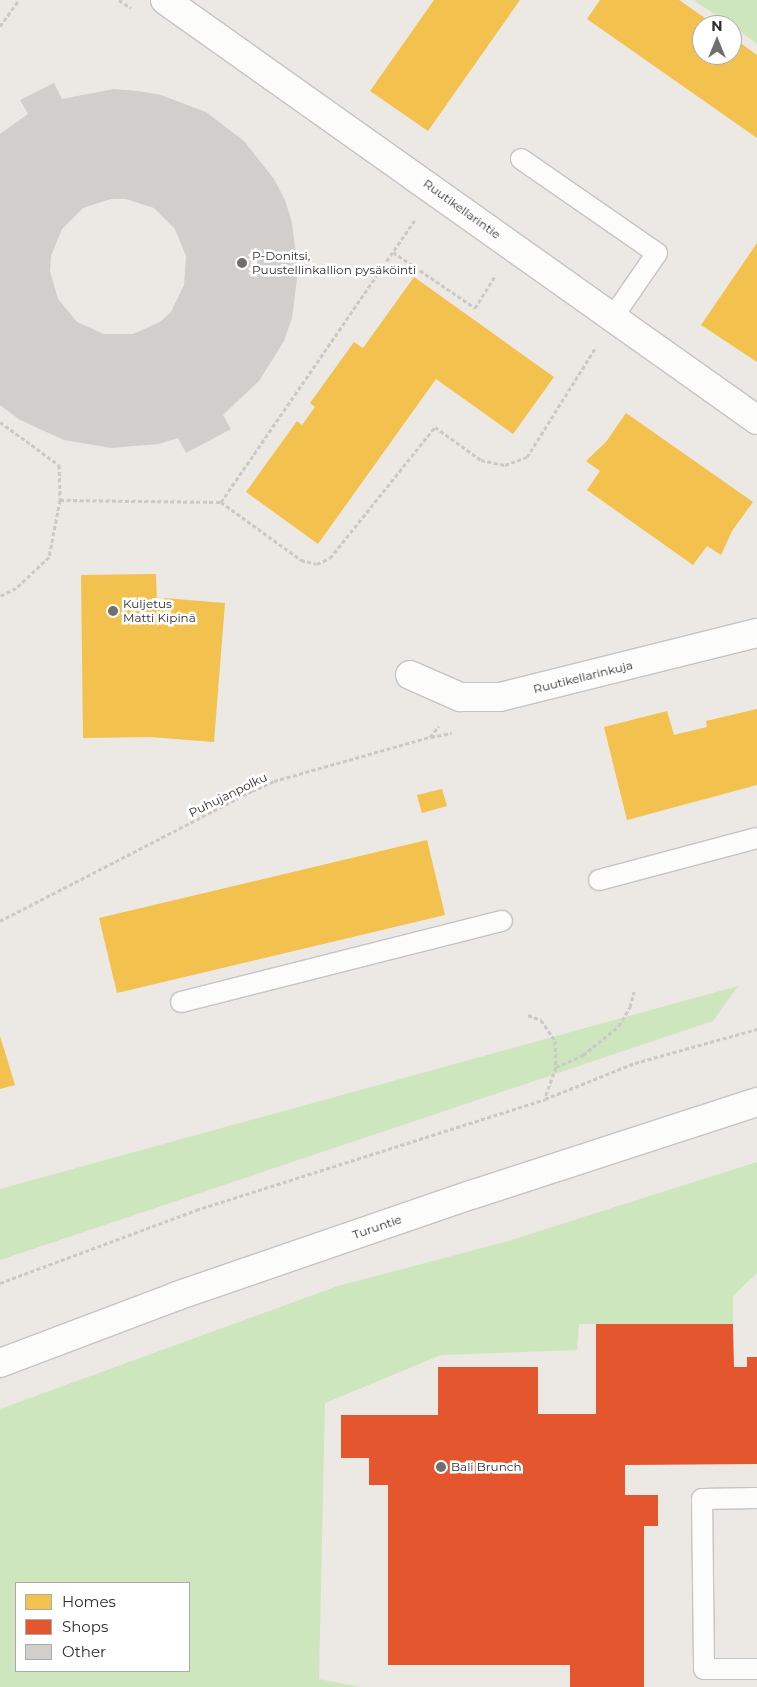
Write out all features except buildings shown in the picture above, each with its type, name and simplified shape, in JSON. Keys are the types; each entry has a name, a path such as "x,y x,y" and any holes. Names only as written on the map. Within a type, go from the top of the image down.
{"street":[{"name":"Ruutikellarintie","path":"165,0 757,420"},
{"name":"Ruutikellarinkuja","path":"410,675 460,697 500,697 757,633"},
{"name":"Turuntie","path":"0,1364 177,1296 474,1194 757,1102"}],"lane":[{"path":"520,159 657,253 613,317"},
{"path":"599,880 757,838"},
{"path":"181,1002 502,921"},
{"path":"757,1498 702,1499 704,1670 757,1669"}],"path":[{"path":"0,26 19,0"},
{"path":"221,502 421,212"},
{"path":"393,252 476,308 500,267"},
{"path":"60,500 221,502 301,560 317,564 330,558 435,427 481,460 505,464 527,457 598,346"},
{"path":"0,422 59,465 60,500 48,557 16,588 0,596"},
{"name":"Puhujanpolku","path":"0,921 252,791 274,782 430,737 460,697"},
{"path":"556,1067 583,1055 619,1026 630,1007 634,992"},
{"path":"528,1015 541,1020 554,1041 556,1067 545,1099"},
{"path":"0,1283 196,1210 545,1099 634,1063 757,1029"},
{"path":"0,1277 6,1281"}],"green space":[{"path":"693,0 757,0 757,44 742,33 742,15 716,15"},
{"path":"738,986 713,1021 0,1260 0,1189"},
{"path":"757,1162 757,1273 733,1296 733,1324 579,1324 577,1350 441,1355 325,1403 319,1679 360,1687 0,1687 0,1409 338,1286 505,1242"}],"place":[{"name":"P-Donitsi, Puustellinkallion pysäköinti","path":"242,263"},
{"name":"Kuljetus Matti Kipinä","path":"113,611"},
{"name":"Bali Brunch","path":"441,1467"}]}
